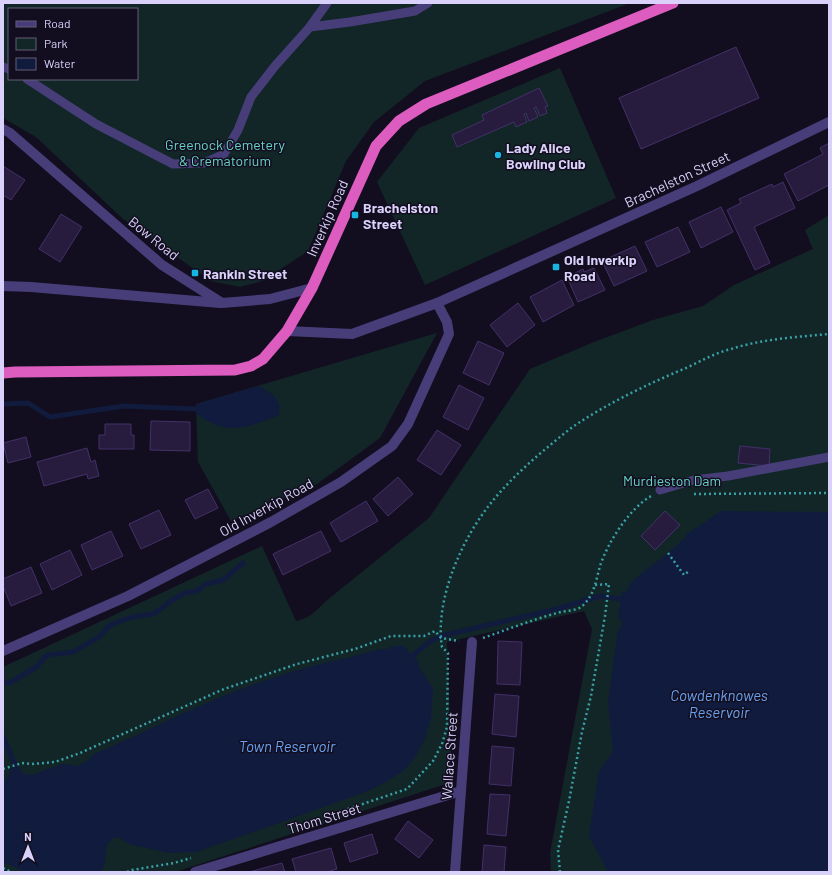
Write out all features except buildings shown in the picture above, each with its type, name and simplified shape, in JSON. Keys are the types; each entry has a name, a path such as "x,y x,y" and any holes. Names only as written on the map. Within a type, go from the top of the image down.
{"highway":[{"name":"Inverkip Road","path":"3,373 235,370 250,366 263,359 287,331 312,288 376,146 399,121 426,104 673,3"}],"street":[{"name":"Brachelston Street","path":"287,331 352,334 437,303 698,186 829,122"},
{"name":"Bow Road","path":"3,129 10,133 162,265 222,303"},
{"path":"3,286 222,303 270,299 312,288"},
{"name":"Old Inverkip Road","path":"3,651 128,596 271,522 341,482 392,446 408,424 448,334 447,322 437,303"},
{"name":"Wallace Street","path":"455,872 472,642"},
{"name":"Thom Street","path":"195,872 461,791"}],"lane":[{"path":"29,80 96,124 173,164 204,163 224,154 238,130 251,97 310,27 327,3"},
{"path":"310,27 415,11 428,3"},
{"path":"660,490 694,480 765,470 829,457"}],"path":[{"path":"320,819 407,789 433,761 442,744 447,727 448,653 442,647 440,626 449,581 458,558 482,514 498,493 523,469 573,427 615,402 668,376 730,349 763,341 829,334"},
{"path":"3,769 22,764 55,762 68,758 224,689 297,664 355,649 391,636 424,636 435,631 441,638 472,642 537,618 581,607 592,592 601,564 623,522 641,502 660,490"},
{"path":"688,494 829,493"},
{"path":"668,553 684,575 690,571"},
{"path":"560,872 558,850 582,732 591,696 609,584 595,585"},
{"path":"127,872 196,857"},
{"path":"3,868 11,872"}],"green space":[{"name":"Greenock Cemetery & Crematorium","path":"3,3 630,3 425,81 374,122 346,161 308,251 263,281 240,287 211,281 123,219 36,137 3,118"},
{"name":"Lady Alice Bowling Club","path":"560,68 616,198 425,285 377,182 419,128"},
{"name":"Murdieston Dam","path":"829,215 829,872 551,872 550,853 592,629 584,611 447,642 452,782 175,872 3,872 3,667 262,546 296,621 309,616 429,518 530,369 594,342 653,320 703,306 734,285 813,249 805,230"},
{"path":"437,333 380,438 317,484 231,521 198,462 196,404"}],"water":[{"path":"258,386 274,396 278,402 279,415 256,424 237,428 227,428 207,421 196,413 196,404"},
{"name":"Cowdenknowes Reservoir","path":"721,511 829,512 829,872 608,872 589,836 599,772 613,751 608,702 618,630 621,629 622,620 618,618 622,592 626,592 632,581 674,548 686,537 686,535"},
{"name":"Town Reservoir","path":"392,646 404,646 412,656 417,659 420,669 433,688 431,717 425,739 414,759 404,770 386,782 368,791 196,852 169,853 129,844 120,838 114,838 107,844 104,867 100,872 25,872 3,862 3,782 9,775 11,768 19,767 22,773 32,775 62,764 78,766 86,762 96,753 228,694 287,673 373,651 388,649"}],"waterway":[{"path":"3,404 28,403 50,417 124,406 196,409"},
{"path":"3,682 10,683 36,667 47,655 73,652 99,637 110,625 132,617 154,614 172,600 185,593 197,591 206,584 223,580 243,563"},
{"path":"412,656 432,640 445,635 557,609 600,596 621,599"},
{"path":"3,736 16,768"}],"place":[{"name":"Lady Alice Bowling Club","path":"498,155"},
{"name":"Brachelston Street","path":"355,215"},
{"name":"Old Inverkip Road","path":"556,267"},
{"name":"Rankin Street","path":"195,273"}]}
